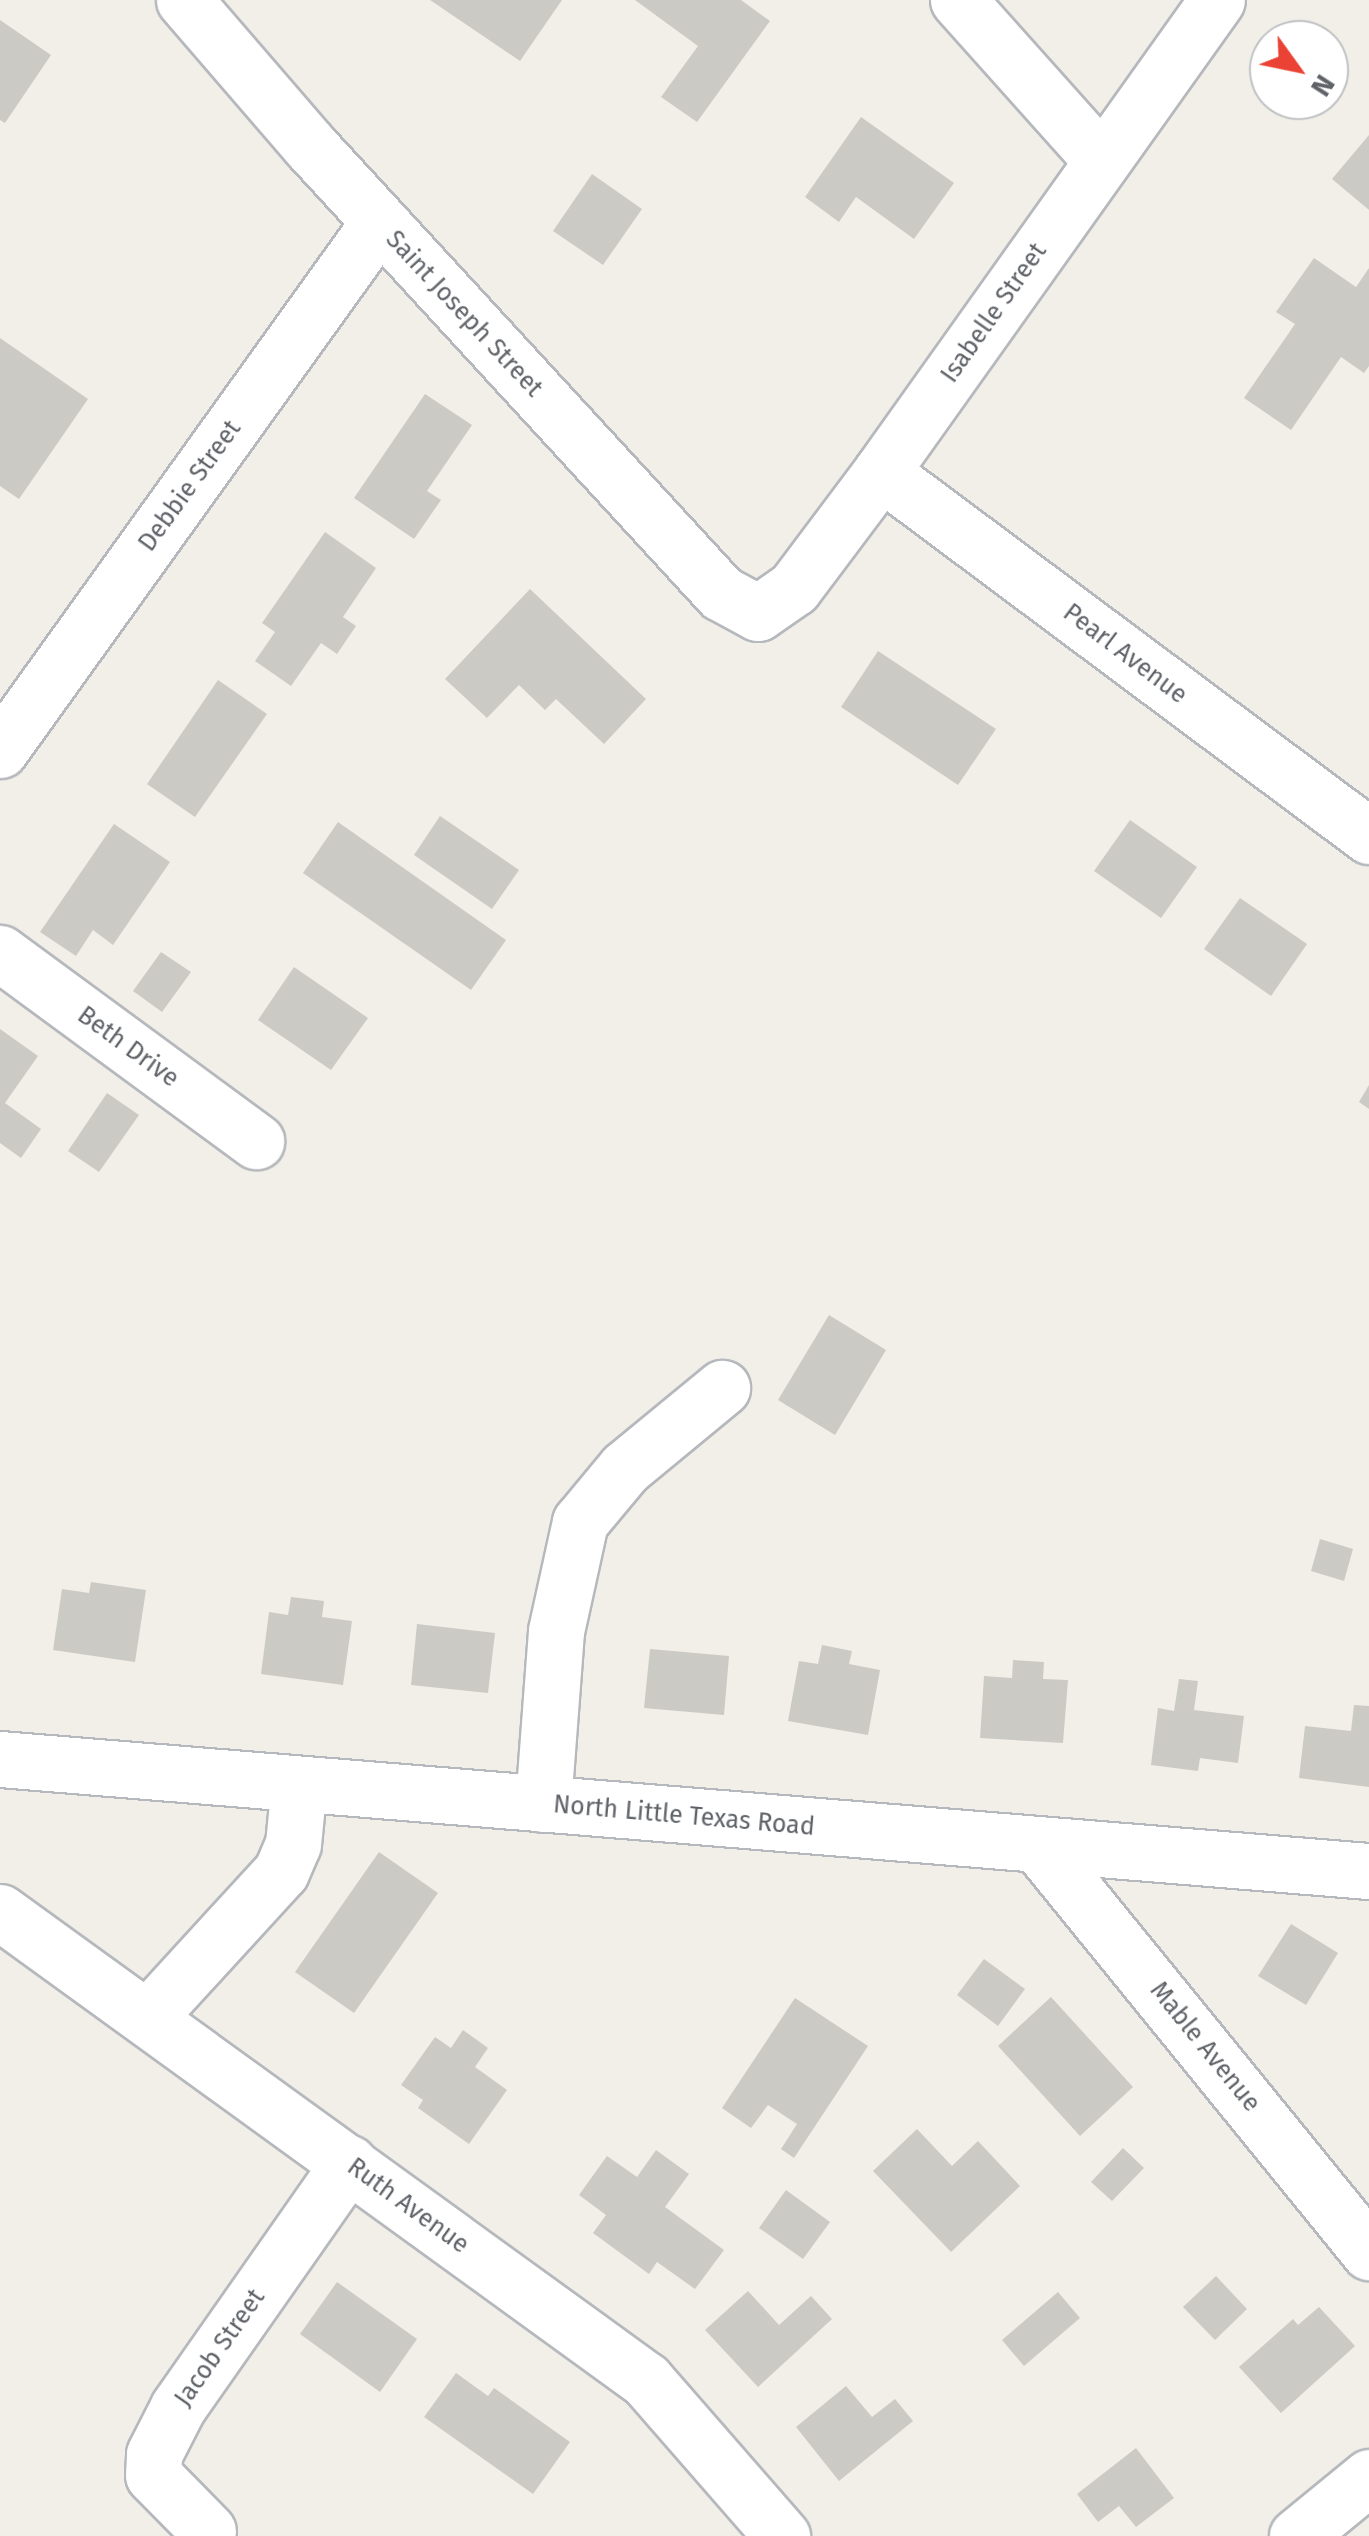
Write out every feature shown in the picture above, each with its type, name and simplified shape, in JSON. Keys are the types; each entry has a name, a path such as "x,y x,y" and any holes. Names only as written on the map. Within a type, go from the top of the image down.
{"street":[{"name":"Saint Joseph Street","path":"184,0 380,222 720,593 758,613"},
{"path":"958,0 1102,161"},
{"name":"Isabelle Street","path":"758,613 794,588 881,472 1217,0"},
{"name":"Debbie Street","path":"0,750 380,222"},
{"name":"Pearl Avenue","path":"881,472 1369,836"},
{"name":"Beth Drive","path":"0,953 256,1141"},
{"path":"543,1804 556,1631 580,1522 625,1468 722,1388"},
{"name":"North Little Texas Road","path":"0,1759 1369,1871"},
{"path":"147,2018 282,1872 293,1844 299,1784"},
{"name":"Mable Avenue","path":"1038,1844 1369,2252"},
{"name":"Ruth Avenue","path":"0,1912 646,2380 782,2536"},
{"name":"Jacob Street","path":"208,2531 153,2476 154,2454 178,2407 349,2163"},
{"path":"1298,2536 1369,2477"}],"building":[{"path":"430,0 562,0 520,61"},
{"path":"635,0 741,0 770,21 697,122 661,97 698,46"},
{"path":"0,20 51,55 5,123 0,120"},
{"path":"861,117 954,183 914,239 856,197 839,222 805,197"},
{"path":"1369,135 1369,210 1332,179"},
{"path":"592,174 642,209 603,265 553,231"},
{"path":"1314,258 1356,287 1369,268 1369,366 1364,373 1341,357 1291,430 1244,398 1295,324 1276,312"},
{"path":"0,338 88,399 19,499 0,486"},
{"path":"425,394 472,425 427,491 441,500 414,539 354,498"},
{"path":"325,532 376,568 343,617 356,626 337,654 321,643 291,686 255,661 275,632 262,623"},
{"path":"530,589 646,699 604,744 556,699 545,710 519,685 487,718 445,679"},
{"path":"878,651 996,729 958,785 841,707"},
{"path":"218,680 267,714 195,817 147,784"},
{"path":"440,816 519,870 492,909 414,855"},
{"path":"1130,820 1197,867 1161,918 1094,871"},
{"path":"338,822 506,940 471,990 303,873"},
{"path":"114,824 170,862 113,945 93,930 76,956 40,932"},
{"path":"1240,898 1307,944 1271,996 1204,949"},
{"path":"161,952 191,972 162,1012 133,991"},
{"path":"294,967 368,1018 331,1070 258,1020"},
{"path":"0,1029 38,1056 5,1103 41,1129 21,1158 0,1143"},
{"path":"1369,1085 1369,1109 1359,1102"},
{"path":"107,1093 139,1115 99,1172 68,1151"},
{"path":"829,1315 886,1350 835,1435 778,1400"},
{"path":"1320,1539 1353,1549 1344,1581 1311,1571"},
{"path":"91,1582 146,1590 135,1662 53,1650 62,1589 89,1593"},
{"path":"291,1597 324,1601 322,1617 352,1621 343,1685 261,1674 269,1612 288,1615"},
{"path":"417,1624 495,1633 488,1693 411,1685"},
{"path":"822,1645 852,1651 849,1664 880,1670 868,1735 788,1721 799,1661 818,1664"},
{"path":"650,1649 729,1656 724,1715 644,1708"},
{"path":"1013,1660 1044,1662 1043,1679 1068,1680 1063,1743 980,1738 984,1676 1012,1678"},
{"path":"1179,1679 1198,1681 1194,1710 1244,1716 1238,1763 1200,1758 1198,1771 1151,1765 1158,1708 1174,1711"},
{"path":"1354,1705 1369,1706 1369,1787 1299,1778 1305,1726 1351,1731"},
{"path":"379,1852 438,1893 354,2013 295,1972"},
{"path":"1291,1924 1338,1953 1306,2005 1258,1976"},
{"path":"984,1959 1025,1989 998,2026 957,1995"},
{"path":"1051,1997 1133,2087 1080,2136 998,2046"},
{"path":"795,1998 868,2046 794,2158 781,2149 797,2124 768,2105 751,2128 722,2108"},
{"path":"463,2030 488,2048 475,2067 507,2090 469,2144 418,2108 423,2100 401,2085 435,2037 451,2048"},
{"path":"917,2129 952,2166 978,2141 1020,2186 951,2252 873,2171"},
{"path":"1123,2148 1144,2168 1112,2201 1091,2182"},
{"path":"656,2150 689,2174 665,2207 724,2250 695,2289 657,2262 649,2274 593,2233 606,2215 579,2195 607,2156 637,2177"},
{"path":"786,2190 830,2222 803,2259 759,2228"},
{"path":"1216,2276 1247,2309 1215,2340 1183,2307"},
{"path":"337,2282 417,2339 380,2392 300,2334"},
{"path":"748,2291 779,2325 811,2296 832,2319 758,2387 705,2330"},
{"path":"1058,2292 1080,2318 1024,2366 1002,2340"},
{"path":"1319,2307 1355,2346 1281,2413 1239,2367 1293,2319 1298,2325"},
{"path":"456,2373 488,2396 494,2388 570,2442 533,2494 424,2417"},
{"path":"846,2386 872,2417 895,2399 913,2421 839,2481 796,2427"},
{"path":"1136,2448 1174,2498 1136,2527 1119,2506 1098,2522 1077,2494"}]}
